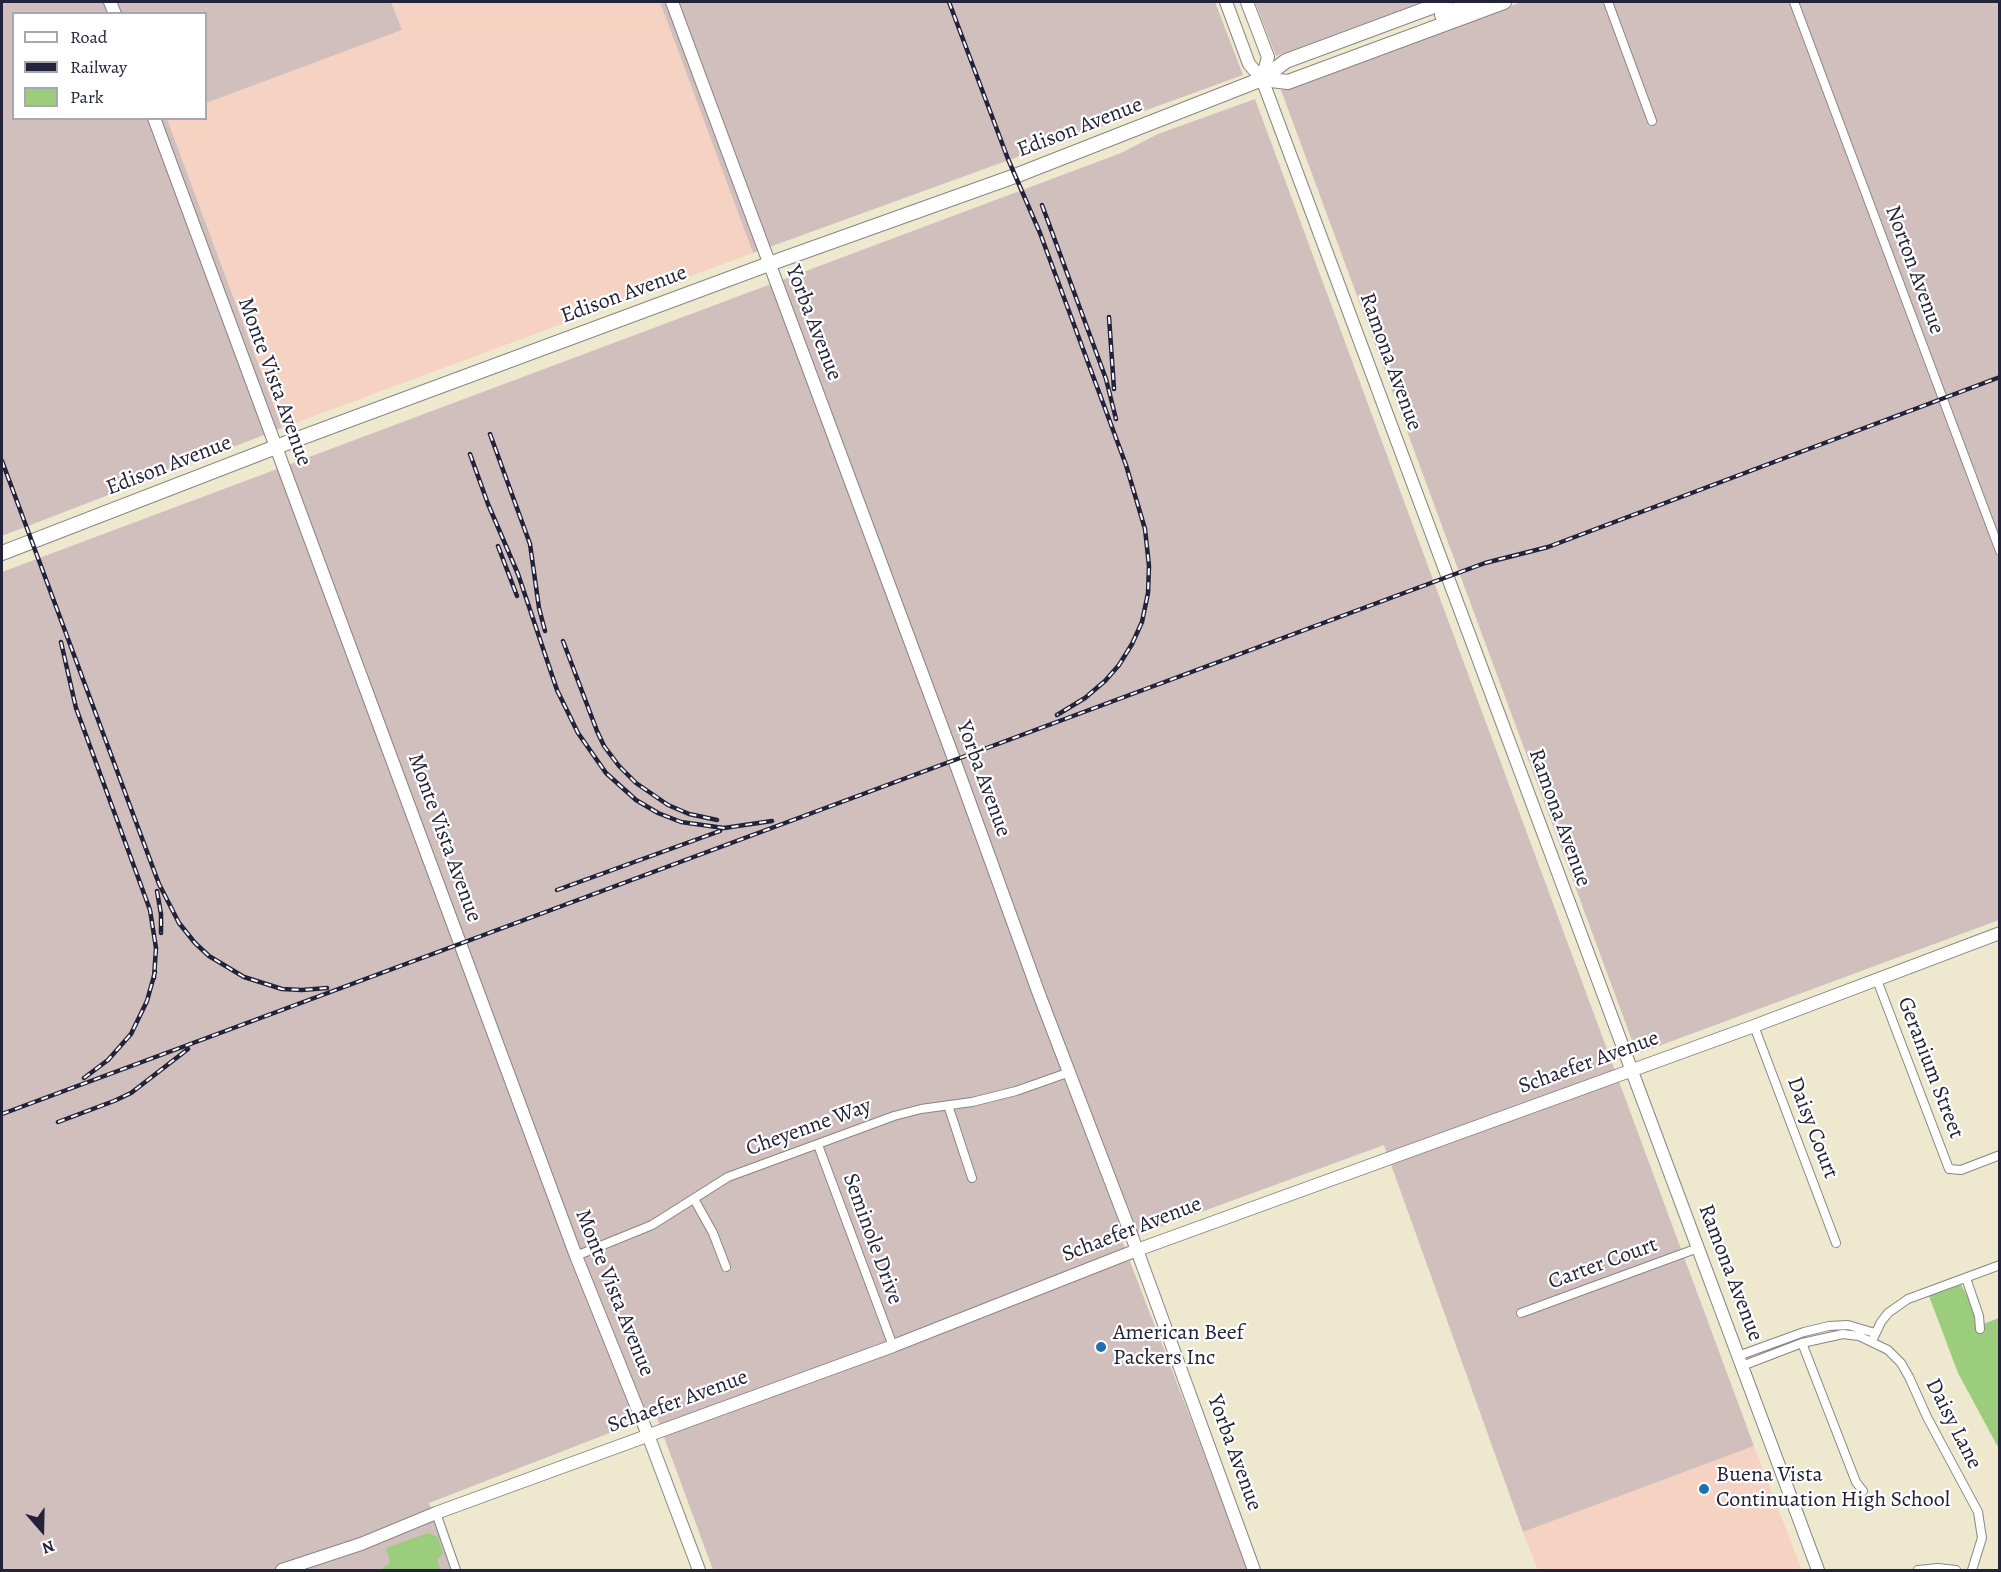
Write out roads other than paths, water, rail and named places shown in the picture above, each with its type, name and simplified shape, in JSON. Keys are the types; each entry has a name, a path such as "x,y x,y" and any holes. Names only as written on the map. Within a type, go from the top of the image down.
{"main road":[{"name":"Edison Avenue","path":"2,553 276,447 769,264 1015,176 1262,79 1286,61 1445,2"},
{"path":"1428,30 1432,20 1437,17 1476,2"},
{"name":"Edison Avenue","path":"1262,79 1288,82 1504,2"}],"street":[{"name":"Yorba Avenue","path":"672,2 1039,994 1137,1250 1251,1570"},
{"name":"Ramona Avenue","path":"1226,2 1249,64 1262,79 1818,1570"},
{"name":"Ramona Avenue","path":"1247,2 1268,57 1262,79"},
{"path":"1608,2 1652,121"},
{"name":"Norton Avenue","path":"1794,2 2000,551"},
{"name":"Monte Vista Avenue","path":"155,120 576,1256 699,1570"},
{"name":"Schaefer Avenue","path":"282,1570 361,1544 436,1513 893,1346 1137,1250 1754,1026 2000,933"},
{"name":"Geranium Street","path":"1877,980 1949,1169 1961,1170 2000,1155"},
{"name":"Daisy Court","path":"1754,1026 1836,1243"},
{"name":"Cheyenne Way","path":"576,1256 652,1225 728,1177 894,1116 921,1109 972,1102 1016,1091 1070,1072"},
{"path":"948,1105 972,1178"},
{"name":"Seminole Drive","path":"818,1145 893,1346"},
{"path":"694,1199 713,1233 726,1267"},
{"name":"Carter Court","path":"1521,1313 1698,1248"},
{"path":"1874,1337 1888,1313 1908,1299 2000,1265"},
{"path":"1965,1278 1979,1316 1980,1329"},
{"path":"1740,1361 1804,1332 1829,1326 1857,1327 1874,1337"},
{"path":"1740,1361 1843,1334 1874,1337"},
{"name":"Daisy Lane","path":"1874,1337 1901,1363 1978,1512 1983,1538 1972,1570"},
{"path":"1802,1343 1856,1482 1863,1491"},
{"path":"436,1513 456,1570"},
{"path":"1918,1570 1938,1568 1956,1570"}],"railway":[{"path":"949,2 1008,159 1040,233 1126,465 1145,529 1149,566 1148,593 1142,622 1132,644 1119,665 1105,681 1085,698 1057,715"},
{"path":"1042,205 1106,379 1116,419"},
{"path":"1109,317 1114,389"},
{"path":"2,1114 1447,577 1485,563 1548,547 2000,377"},
{"path":"490,434 530,544 539,608 545,631"},
{"path":"470,454 488,504 518,574 557,690 578,733 606,773 636,800 658,813 681,822 724,828 772,821"},
{"path":"2,461 159,884 179,923 209,956 244,977 282,989 327,988"},
{"path":"498,546 517,596"},
{"path":"563,641 597,731 604,746 619,766 636,783 668,805 689,814 717,820"},
{"path":"61,642 76,708 150,910 156,948 154,978"},
{"path":"557,890 720,831"},
{"path":"157,891 161,914 161,933"},
{"path":"84,1078 108,1060 131,1034 147,1001 155,972"},
{"path":"58,1122 131,1093 188,1049"}],"place":[{"name":"American Beef Packers Inc","path":"1101,1347"},
{"name":"Buena Vista Continuation High School","path":"1704,1489"}]}
